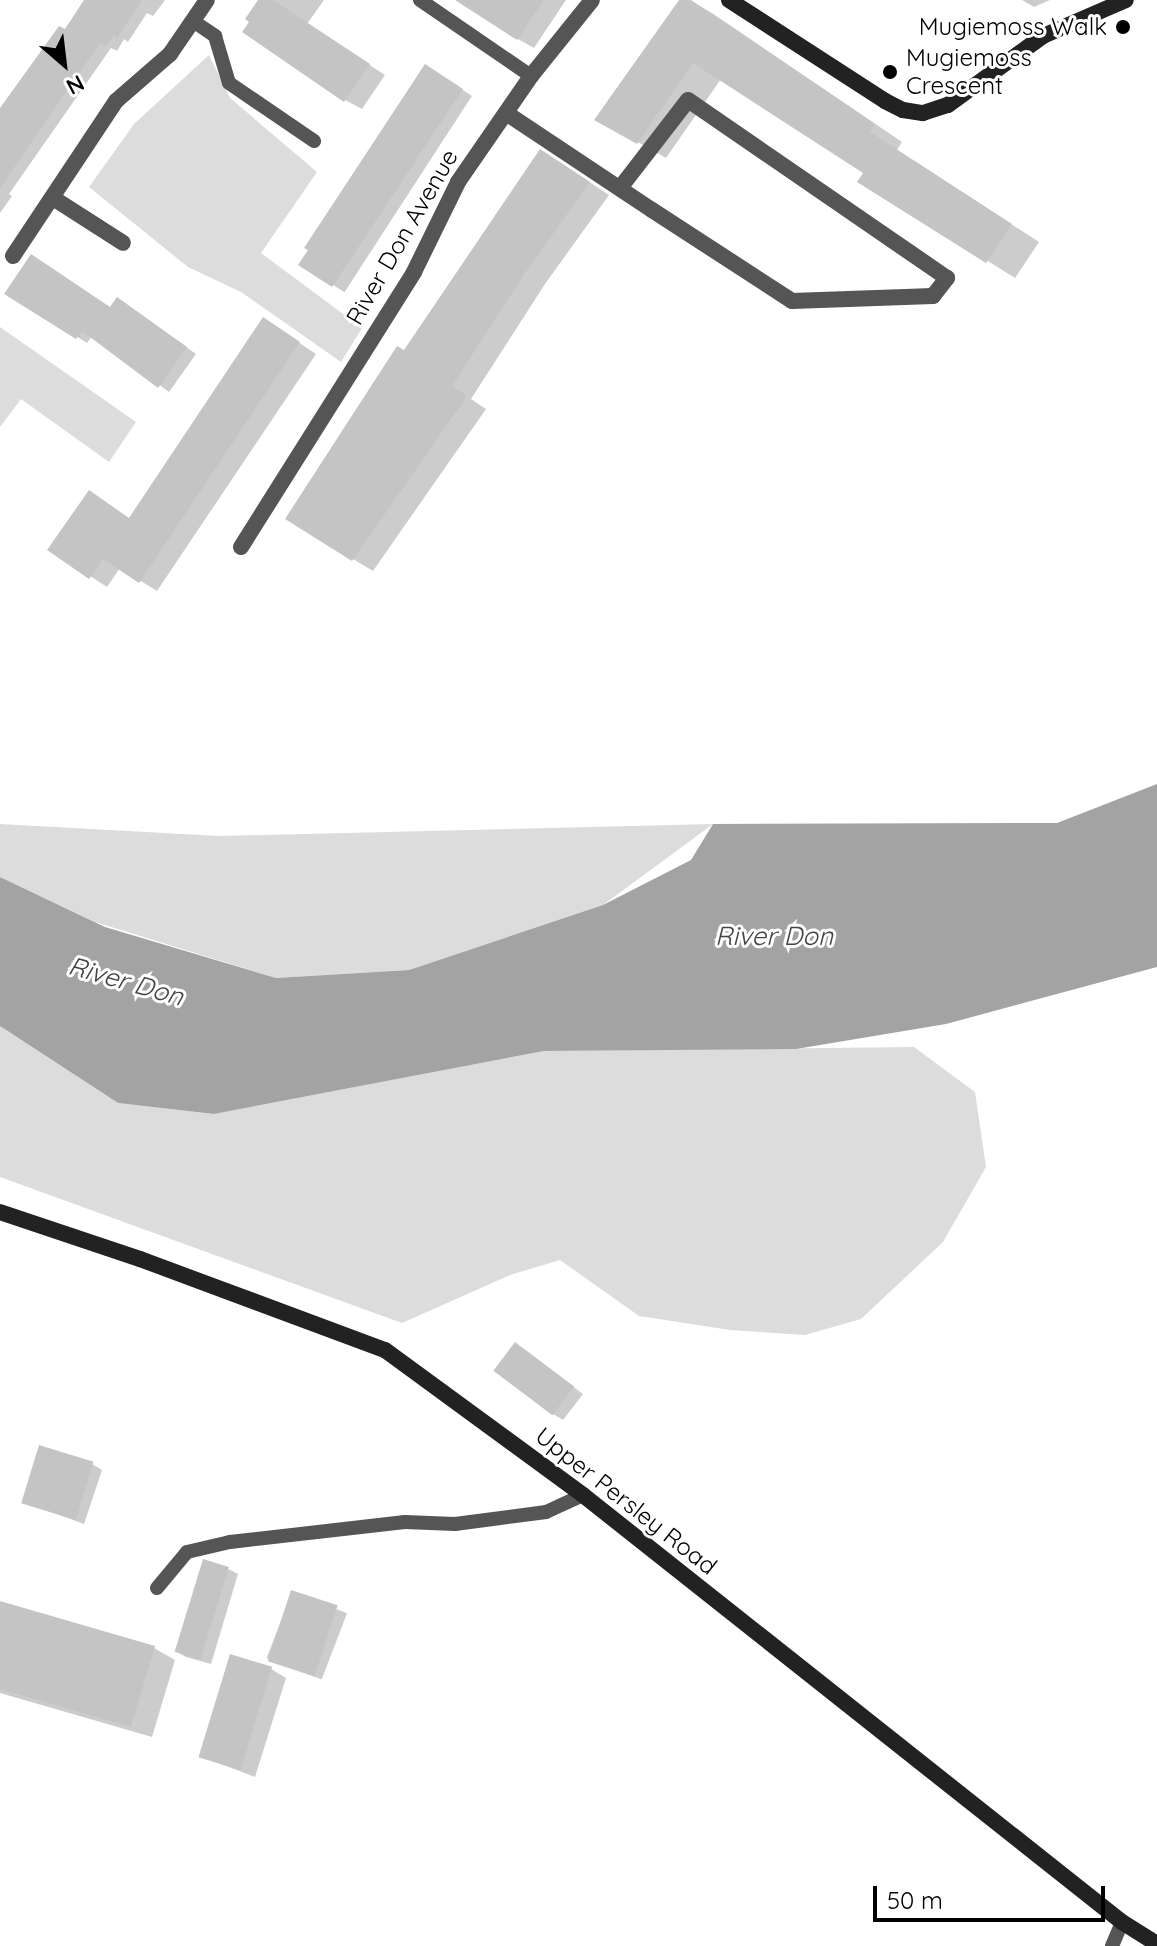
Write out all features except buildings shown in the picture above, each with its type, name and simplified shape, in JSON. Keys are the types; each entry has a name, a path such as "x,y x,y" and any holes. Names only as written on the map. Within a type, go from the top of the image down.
{"street":[{"path":"13,256 116,101 170,54 207,0"},
{"name":"River Don Avenue","path":"241,547 414,272 458,182 531,76 592,0"},
{"path":"729,0 885,101 903,110 923,113 948,105 1043,36 1126,0"},
{"path":"506,113 620,188 792,301 933,296 947,278 688,100 620,188"},
{"path":"53,198 123,243"},
{"name":"Upper Persley Road","path":"0,1212 140,1259 385,1350 583,1495 1122,1922 1157,1944"}],"lane":[{"path":"420,0 531,76"},
{"path":"193,21 215,36 229,83 314,141"},
{"path":"157,1588 187,1552 230,1542 405,1522 455,1524 546,1512 583,1495"},
{"path":"1112,1946 1122,1922"}],"shaded area":[{"path":"209,55 230,98 317,172 261,253 362,328 341,362 241,292 188,267 89,187 134,124"},
{"path":"0,327 136,422 109,462 21,399 0,427"},
{"path":"0,824 219,836 713,824 603,905 409,970 276,978 95,922 0,877"},
{"path":"0,1026 118,1103 214,1114 544,1051 914,1047 975,1092 986,1167 943,1242 861,1319 805,1335 730,1330 639,1316 560,1260 510,1275 402,1323 0,1177"}],"water":[{"name":"River Don","path":"1157,784 1157,967 946,1024 796,1049 544,1051 214,1114 118,1103 0,1026 0,877 105,927 276,978 409,970 603,905 691,860 713,824 1057,823"}],"place":[{"name":"Mugiemoss Walk","path":"1123,27"},
{"name":"Mugiemoss Crescent","path":"890,72"}]}
